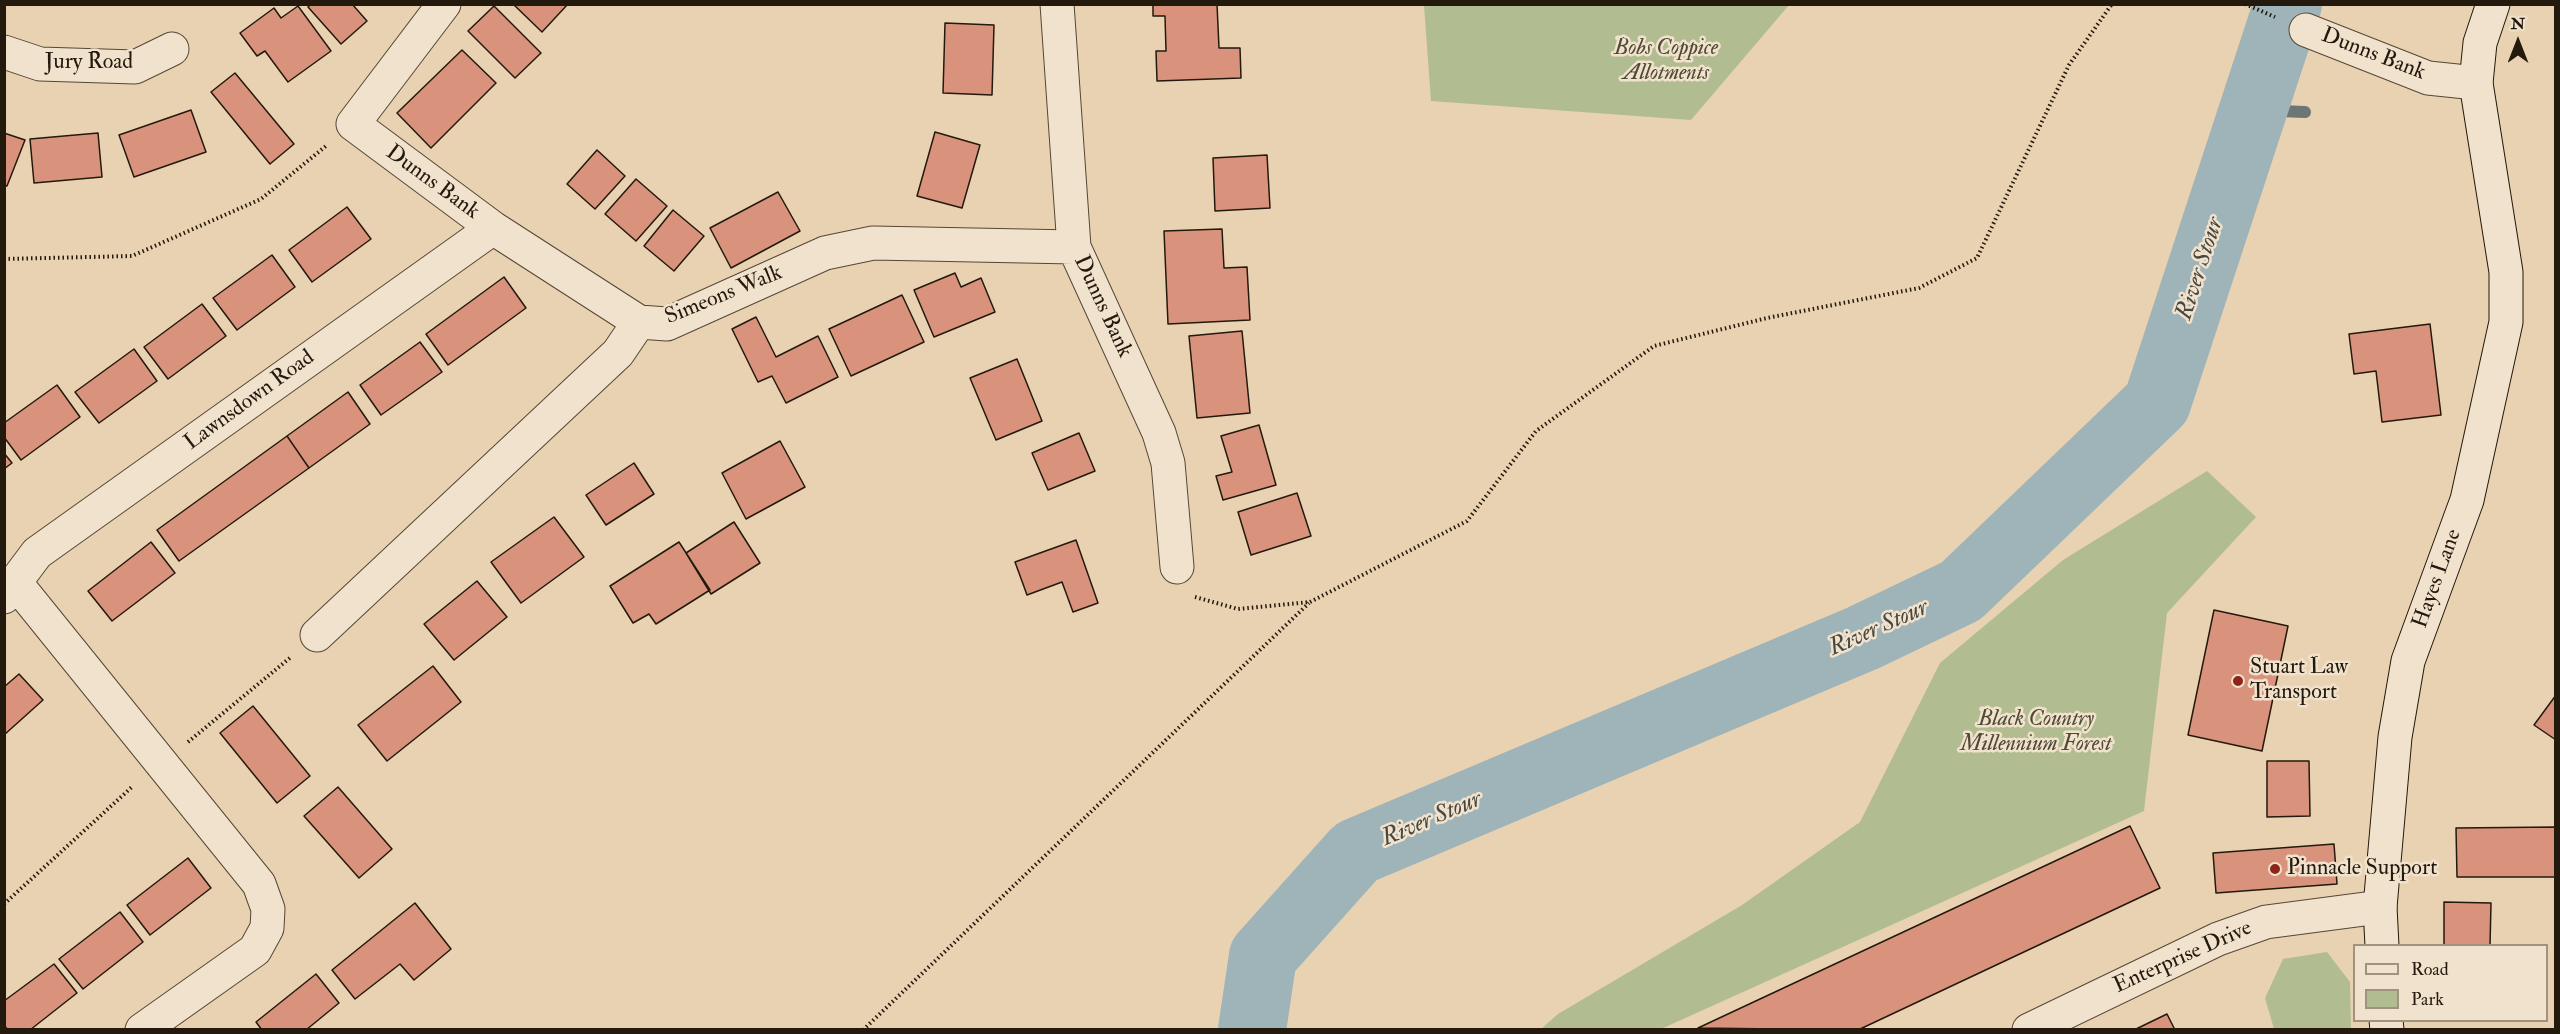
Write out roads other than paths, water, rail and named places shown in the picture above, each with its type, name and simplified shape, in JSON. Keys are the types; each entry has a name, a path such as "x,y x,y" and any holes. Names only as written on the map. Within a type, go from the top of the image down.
{"street":[{"name":"Dunns Bank","path":"444,4 353,124 493,228 639,322"},
{"name":"Dunns Bank","path":"1057,4 1074,247 1159,433 1168,463 1177,567"},
{"name":"Hayes Lane","path":"2382,944 2380,907 2395,737 2408,661 2467,500 2506,322 2506,272 2499,216 2476,83 2480,43 2493,4"},
{"name":"Dunns Bank","path":"2306,30 2428,78 2476,83"},
{"name":"Jury Road","path":"4,52 40,64 135,67 172,49"},
{"name":"Lawnsdown Road","path":"142,1029 255,950 267,928 268,909 259,884 10,590 38,553 493,228"},
{"name":"Simeons Walk","path":"317,635 618,353 639,322 667,324 825,253 873,243 1074,247"},
{"name":"Enterprise Drive","path":"2029,1029 2218,939 2265,922 2380,907"}],"waterway":[{"name":"River Stour","path":"1252,1030 1263,956 1356,852 1863,638 1961,591 2157,403 2288,4"},
{"path":"2254,110 2305,112"}],"place":[{"name":"Stuart Law Transport","path":"2238,681"},
{"name":"Pinnacle Support","path":"2275,869"}],"park label":[{"name":"Bobs Coppice Allotments","path":"1666,62"},
{"name":"Black Country Millennium Forest","path":"2036,732"}]}
